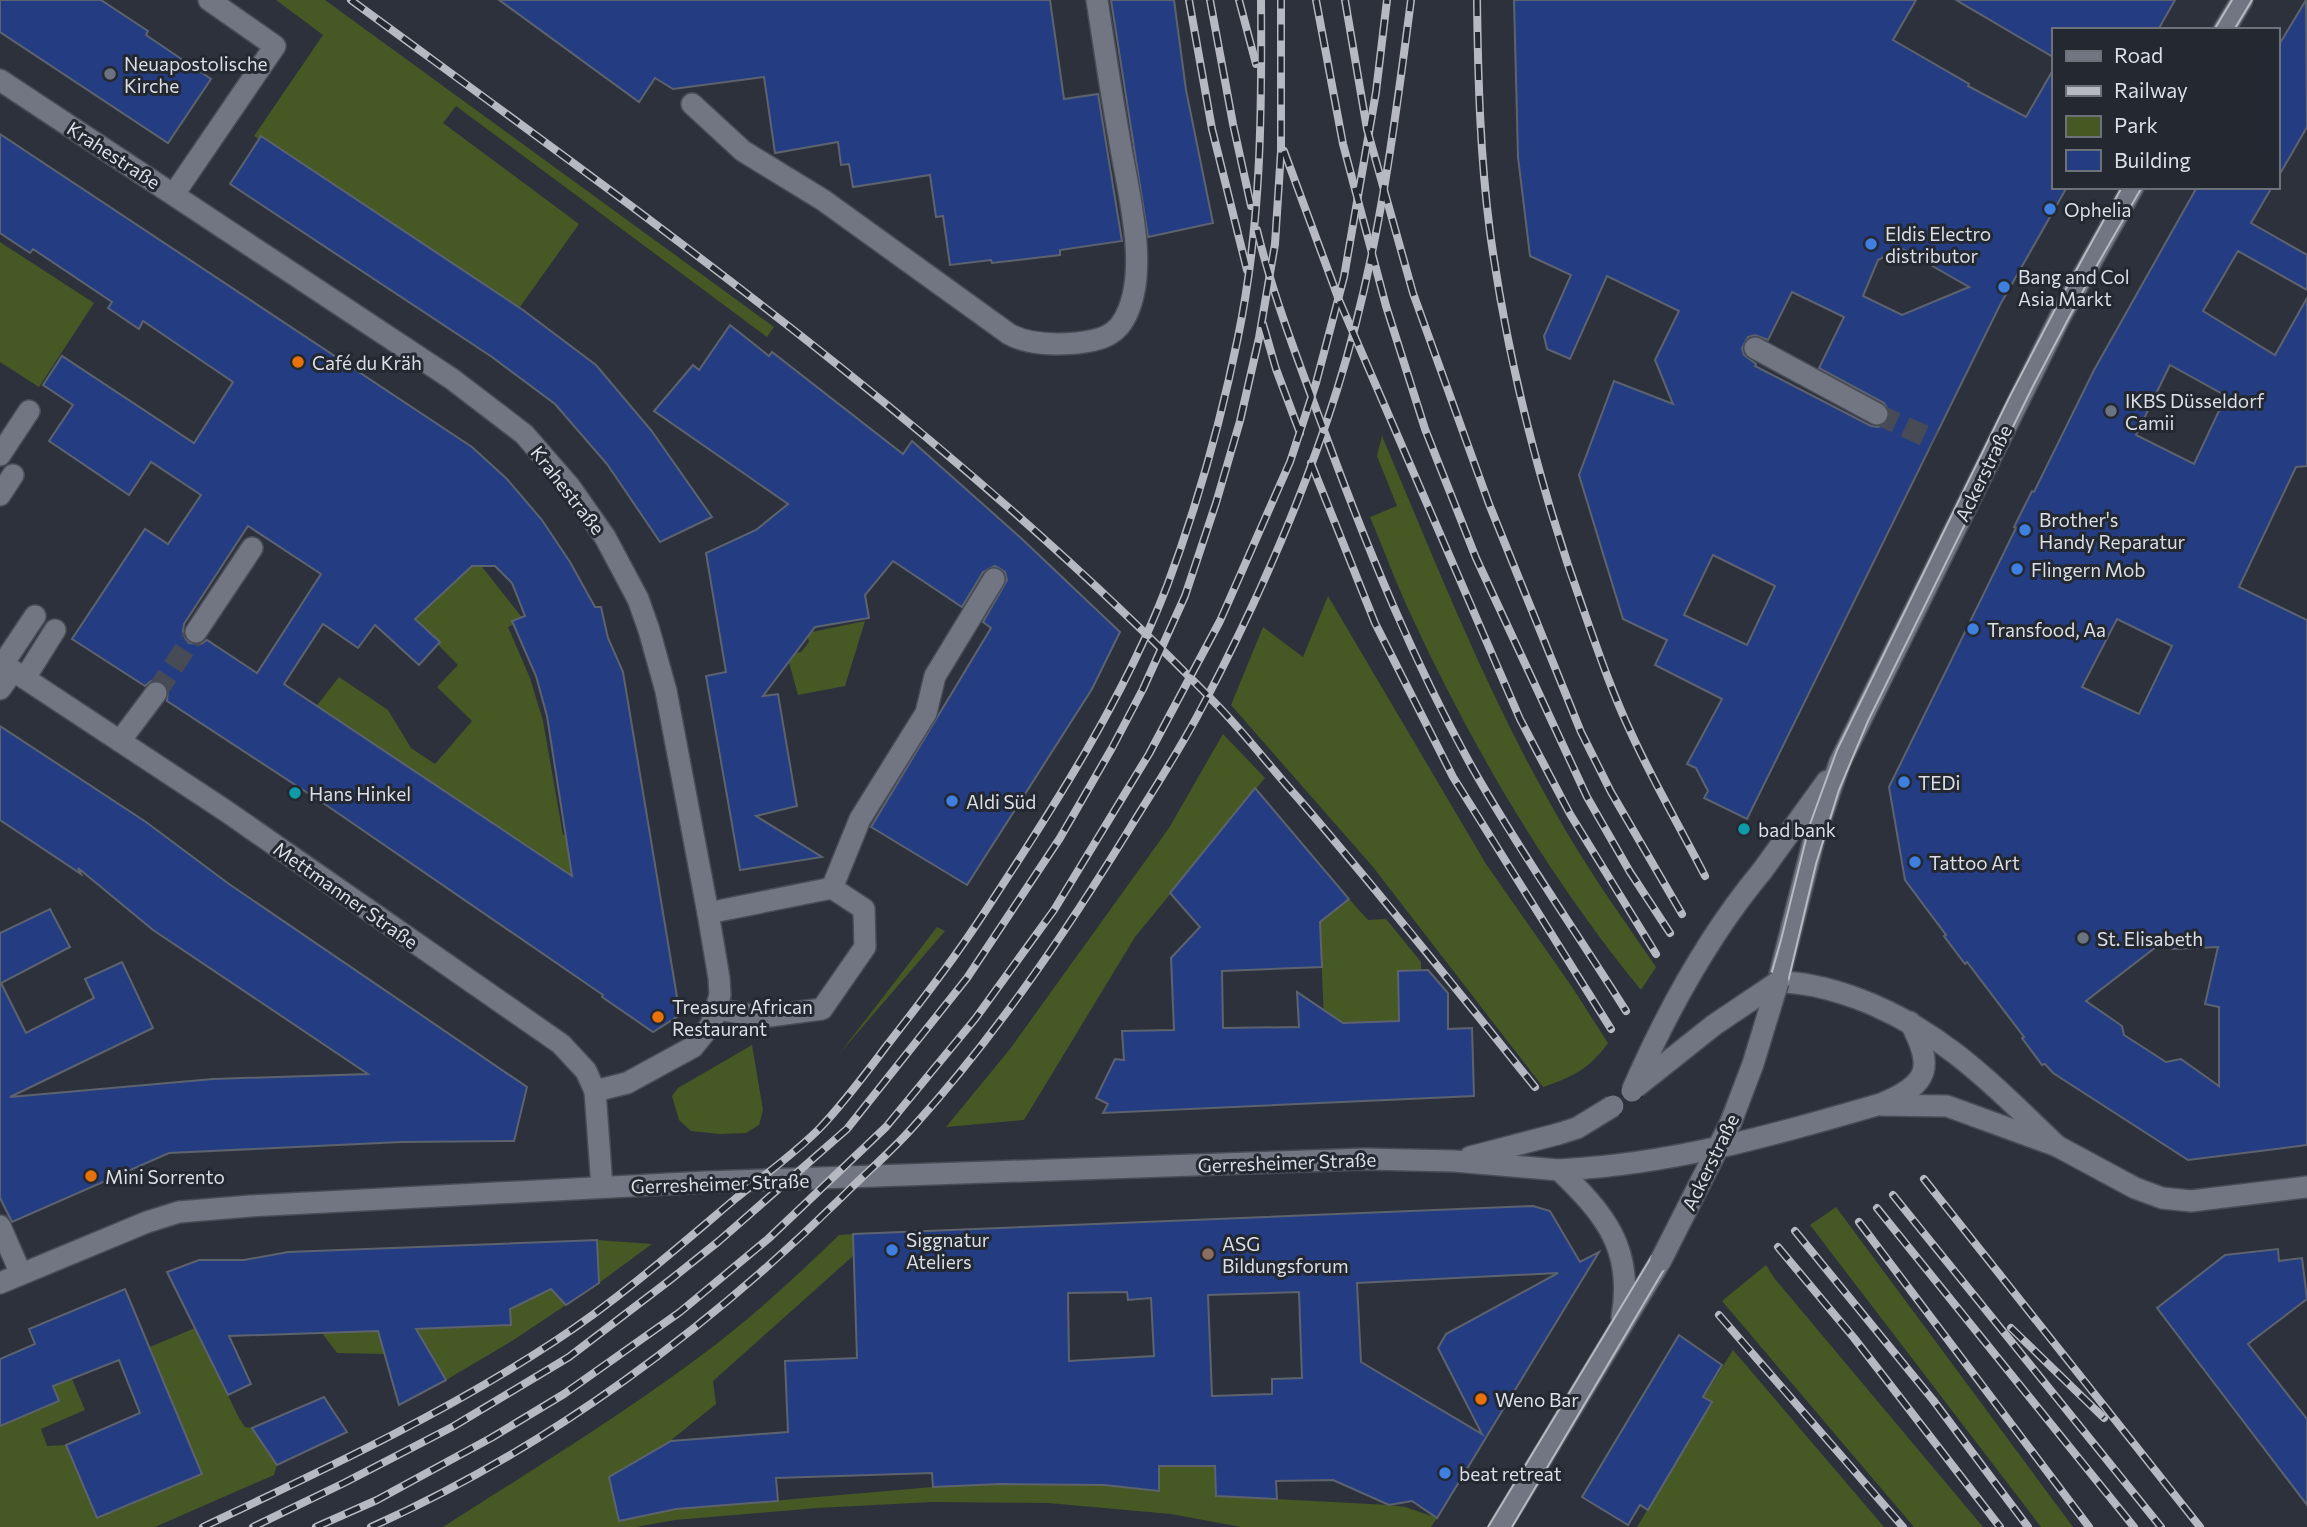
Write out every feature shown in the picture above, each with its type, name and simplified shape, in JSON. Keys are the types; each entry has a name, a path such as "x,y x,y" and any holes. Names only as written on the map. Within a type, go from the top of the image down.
{"street":[{"path":"174,194 275,46 209,0"},
{"path":"692,104 753,158 822,200 1009,334 1044,344 1100,339 1118,328 1129,309 1135,284 1136,250 1097,0"},
{"path":"2225,28 2242,0"},
{"name":"Krahestraße","path":"0,80 452,379 524,434 570,488 605,537 638,599 666,691 708,913 720,995 711,1025 693,1047 627,1083 595,1091"},
{"name":"Ackerstraße","path":"1502,1524 1661,1260 1718,1149 1753,1064 1778,982 1815,835 1840,762 2061,315 2132,189"},
{"path":"1755,348 1877,414"},
{"path":"0,455 29,411"},
{"path":"0,495 13,475"},
{"path":"196,632 252,548"},
{"path":"832,888 860,818 926,713 935,676 994,579"},
{"path":"0,689 35,616"},
{"path":"10,669 55,630"},
{"name":"Mettmanner Straße","path":"10,669 226,811 561,1044 586,1071 595,1091 602,1187"},
{"path":"120,741 156,693"},
{"name":"Ackerstraße","path":"1632,1091 1675,1002 1728,914 1840,762"},
{"path":"708,913 832,888 864,909 865,947 822,1009 762,1017 717,1009"},
{"name":"Gerresheimer Straße","path":"1454,1161 1577,1128 1604,1113 1714,1025 1778,982 1821,987 1909,1020 1971,1064 2057,1146"},
{"path":"1877,1105 1907,1091 1922,1074 1925,1053 1909,1020"},
{"name":"Gerresheimer Straße","path":"0,1283 147,1222 179,1212 602,1187 1352,1160 1454,1161 1559,1170 1667,1158 1718,1149 1877,1105 1947,1106 2057,1146 2135,1188 2177,1201 2307,1187"},
{"path":"1559,1170 1598,1210 1616,1239 1621,1253 1625,1299 1621,1326"},
{"path":"0,1226 21,1274"}],"green space":[{"path":"276,0 325,0 774,327 767,337 456,106 443,123 579,224 520,307 254,136 323,35"},
{"path":"0,242 94,303 39,387 0,362"},
{"path":"1382,436 1484,674 1530,767 1579,852 1656,967 1641,990 1575,902 1514,810 1460,714 1411,615 1370,517 1397,506 1377,456"},
{"path":"479,563 524,620 508,627 530,678 543,721 563,835 583,832 594,896 315,708 339,677 388,710 411,748 435,764 472,721 437,687 458,665 394,600"},
{"path":"1328,596 1486,864 1608,1043 1587,1066 1572,1076 1543,1087 1373,867 1231,705 1263,627 1303,657"},
{"path":"865,621 845,686 798,695 787,655 801,652 809,642 807,633"},
{"path":"1223,734 1265,778 1135,937 1024,1120 946,1127 1010,1049 1169,828"},
{"path":"1349,899 1368,920 1386,919 1421,962 1421,970 1398,971 1399,1021 1324,1023 1320,922"},
{"path":"937,927 945,931 840,1053"},
{"path":"752,1045 763,1110 759,1125 746,1133 691,1131 679,1120 672,1096 678,1088"},
{"path":"1836,1207 2073,1527 2041,1527 1810,1225"},
{"path":"853,1234 853,1256 713,1381 716,1404 670,1441 609,1477 620,1520 676,1509 933,1487 1000,1484 1104,1485 1159,1491 1159,1466 1215,1466 1216,1496 1389,1505 1405,1507 1437,1518 1431,1527 1241,1527 1171,1514 1048,1503 932,1502 817,1508 675,1520 636,1527 443,1527 649,1393 731,1332 839,1235"},
{"path":"597,1240 652,1244 599,1283"},
{"path":"1766,1265 1983,1527 1914,1527 1722,1301"},
{"path":"551,1289 566,1305 446,1380 385,1354 337,1353 322,1333 510,1309"},
{"path":"195,1328 239,1418 245,1427 252,1428 277,1465 274,1475 155,1527 0,1527 0,1426 58,1402 53,1386 72,1379 85,1410 41,1429 47,1446 66,1445 97,1517 202,1474 171,1398 119,1360"},
{"path":"1733,1350 1884,1527 1637,1527 1712,1403 1704,1397"}],"building":[{"path":"0,0 101,0 148,31 146,35 211,79 168,143 0,32"},
{"path":"499,0 1050,0 1064,99 1098,94 1122,241 1060,250 1060,255 950,265 943,216 936,217 930,175 853,187 849,164 841,165 838,142 775,153 764,77 673,89 655,78 639,102"},
{"path":"1111,0 1174,0 1186,90 1213,223 1148,237"},
{"path":"1514,0 1916,0 1893,40 1969,84 1968,86 2026,117 2052,72 2052,189 2066,189 2000,305 1747,819 1704,798 1708,791 1696,768 1687,764 1722,699 1655,665 1667,640 1623,619 1579,475 1614,381 1673,404 1655,360 1679,311 1607,276 1570,359 1547,349 1544,336 1571,275 1530,256 1518,157","holes":["1901,248 1969,287 1902,315 1863,296 1878,260","1792,292 1844,317 1819,368 1884,403 1890,413 1884,425 1871,426 1755,366 1756,364 1744,355 1742,348 1748,337 1755,335 1768,340","1713,555 1775,586 1747,645 1684,615"]},
{"path":"1956,0 2175,0 2159,28 2052,28 2052,56"},
{"path":"2306,0 2307,127 2279,176 2279,45"},
{"path":"0,134 472,447 507,479 542,520 595,607 601,607 608,638 623,672 680,1015 653,1032 326,805 167,701 168,689 163,682 151,681 145,686 72,639 145,529 168,544 201,495 151,462 129,495 49,441 73,405 43,385 62,356 194,443 233,382 143,321 139,329 108,308 112,302 33,249 30,253 0,233","holes":["248,526 321,574 257,673 207,640 201,644 189,643 183,632 184,624","472,566 495,566 512,583 525,616 512,621 536,676 547,716 572,876 284,684 323,624 358,648 375,625 419,665 440,642 415,619"]},
{"path":"261,136 523,310 596,365 651,430 712,517 660,542 607,464 555,404 492,357 230,184"},
{"path":"2196,189 2271,189 2251,223 2307,255 2307,290 2238,251 2203,311 2275,355 2307,298 2307,466 2296,467 2239,587 2307,620 2307,1145 2188,1160 2053,1073 2045,1064 2042,1065 2022,1038 2024,1037 1967,962 1965,964 1905,880 1889,787 2016,528 2014,527 2032,491 2034,492 2094,370","holes":["2170,365 2226,396 2194,464 2136,435","2117,619 2172,646 2139,714 2082,687","2160,944 2173,949 2218,947 2205,1004 2219,1007 2219,1086 2181,1059 2166,1062 2124,1035 2122,1026 2086,1001"]},
{"path":"730,325 769,356 772,352 903,454 912,441 1022,539 1120,632 1092,689 967,885 871,827 991,628 983,622 1007,580 1005,572 995,566 983,572 962,607 893,561 865,595 869,618 815,627 763,696 778,694 797,806 756,816 822,857 740,870 706,676 726,672 706,553 756,530 788,504 654,411 693,365 699,370"},
{"path":"0,726 146,822 229,884 527,1087 514,1141 401,1142 169,1153 12,1222 0,1198 0,933 50,909 70,947 1,983 26,1033 94,998 85,979 122,962 153,1028 10,1097 213,1079 368,1074 153,930 78,868 81,874 0,820"},
{"path":"1255,788 1349,899 1320,922 1322,967 1222,971 1223,1028 1299,1027 1297,992 1343,1023 1399,1021 1398,971 1428,970 1448,993 1448,1029 1472,1028 1474,1096 1103,1113 1108,1104 1096,1098 1115,1059 1124,1060 1122,1031 1174,1030 1171,958 1200,927 1170,893"},
{"path":"1533,1206 1550,1211 1580,1262 1599,1252 1437,1518 1412,1501 1389,1505 1333,1480 1276,1481 1277,1499 1216,1496 1215,1466 1159,1466 1159,1491 1104,1485 1000,1484 933,1487 932,1473 776,1478 778,1501 676,1509 619,1521 609,1477 671,1441 788,1432 785,1361 857,1358 853,1234","holes":["1558,1273 1446,1334 1438,1348 1482,1434 1361,1362 1357,1283","1127,1292 1128,1300 1151,1298 1154,1356 1069,1361 1068,1293","1299,1292 1302,1378 1272,1379 1272,1394 1212,1396 1208,1295"]},
{"path":"597,1240 599,1283 566,1305 551,1289 510,1309 511,1325 416,1329 446,1380 399,1405 378,1331 229,1336 251,1384 228,1395 167,1272 199,1260 244,1260 288,1252"},
{"path":"2278,1249 2279,1261 2302,1258 2307,1299 2248,1344 2307,1419 2307,1505 2157,1308 2225,1255"},
{"path":"125,1289 202,1474 97,1518 66,1445 140,1413 119,1360 53,1386 59,1401 0,1426 0,1359 35,1344 29,1329"},
{"path":"1679,1335 1722,1365 1703,1397 1712,1402 1648,1510 1640,1505 1628,1525 1582,1497"},
{"path":"324,1397 347,1432 277,1465 252,1428"}],"tunnel":[{"path":"1877,414 1934,440"},
{"path":"156,693 196,632"}],"tram line":[{"path":"2215,28 2232,0"},
{"path":"2235,28 2252,0"},
{"path":"1488,1527 1670,1226 1712,1141 1755,1031 1809,827 1837,750 2010,396 2121,189"},
{"path":"1512,1527 1698,1210 1728,1147 1765,1054 1788,982 1816,864 1839,790 1868,721 2033,386 2141,189"}],"railway":[{"path":"351,0 800,335 1015,513 1118,607 1239,728 1388,905 1535,1087"},
{"path":"1189,0 1212,129 1247,270"},
{"path":"1210,0 1251,206"},
{"path":"1239,0 1256,64"},
{"path":"203,1527 382,1440 470,1393 555,1341 625,1291 819,1129 863,1077 964,942 1038,830 1109,711 1167,586 1198,494 1216,432 1246,295 1259,169 1261,0"},
{"path":"253,1527 454,1426 569,1357 670,1280 719,1241 847,1129 967,978 1060,838 1143,689 1185,596 1216,503 1240,421 1259,338 1275,244 1281,151 1281,0"},
{"path":"1316,0 1343,144 1386,306 1425,429 1476,558 1587,797 1630,872 1670,933"},
{"path":"1345,0 1367,129 1413,293 1489,504 1581,732 1611,792 1682,914"},
{"path":"316,1527 377,1500 491,1438 564,1394 680,1312 768,1239 886,1127 975,1019 1054,910 1149,754 1220,621 1290,462 1316,383 1344,277 1376,92 1387,0"},
{"path":"371,1527 436,1496 562,1423 623,1382 738,1292 793,1244 906,1135 974,1055 1055,944 1184,741 1258,594 1293,513 1337,390 1363,294 1383,197 1411,0"},
{"path":"1477,0 1482,145 1490,232 1506,330 1528,427 1570,570 1613,692 1640,753 1705,876"},
{"path":"1284,151 1339,300 1520,719 1570,814 1656,954"},
{"path":"1257,230 1288,334 1342,479 1375,564 1431,688 1491,800 1626,1011"},
{"path":"1263,324 1276,369 1300,433"},
{"path":"1311,463 1375,623 1453,777 1611,1029"},
{"path":"1924,1179 2200,1527"},
{"path":"1893,1195 2161,1527"},
{"path":"1877,1208 2134,1527"},
{"path":"1859,1222 2089,1527"},
{"path":"1795,1231 1933,1400 2028,1527"},
{"path":"1778,1247 1854,1338 2000,1527"},
{"path":"1719,1315 1903,1527"},
{"path":"2011,1328 2104,1418"}],"place":[{"name":"Neuapostolische Kirche","path":"110,74"},
{"name":"Ophelia","path":"2050,209"},
{"name":"Eldis Electro distributor","path":"1871,244"},
{"name":"Bang and Col Asia Markt","path":"2004,287"},
{"name":"Café du Kräh","path":"298,362"},
{"name":"IKBS Düsseldorf Camii","path":"2111,411"},
{"name":"Brother's Handy Reparatur","path":"2025,530"},
{"name":"Flingern Mob","path":"2017,569"},
{"name":"Transfood, Aa","path":"1973,629"},
{"name":"TEDi","path":"1904,782"},
{"name":"Hans Hinkel","path":"295,793"},
{"name":"Aldi Süd","path":"952,801"},
{"name":"bad bank","path":"1744,829"},
{"name":"Tattoo Art","path":"1915,862"},
{"name":"St. Elisabeth","path":"2083,938"},
{"name":"Treasure African Restaurant","path":"658,1017"},
{"name":"Mini Sorrento","path":"91,1176"},
{"name":"Siggnatur Ateliers","path":"892,1250"},
{"name":"ASG Bildungsforum","path":"1208,1254"},
{"name":"Weno Bar","path":"1481,1399"},
{"name":"beat retreat","path":"1445,1473"}]}
